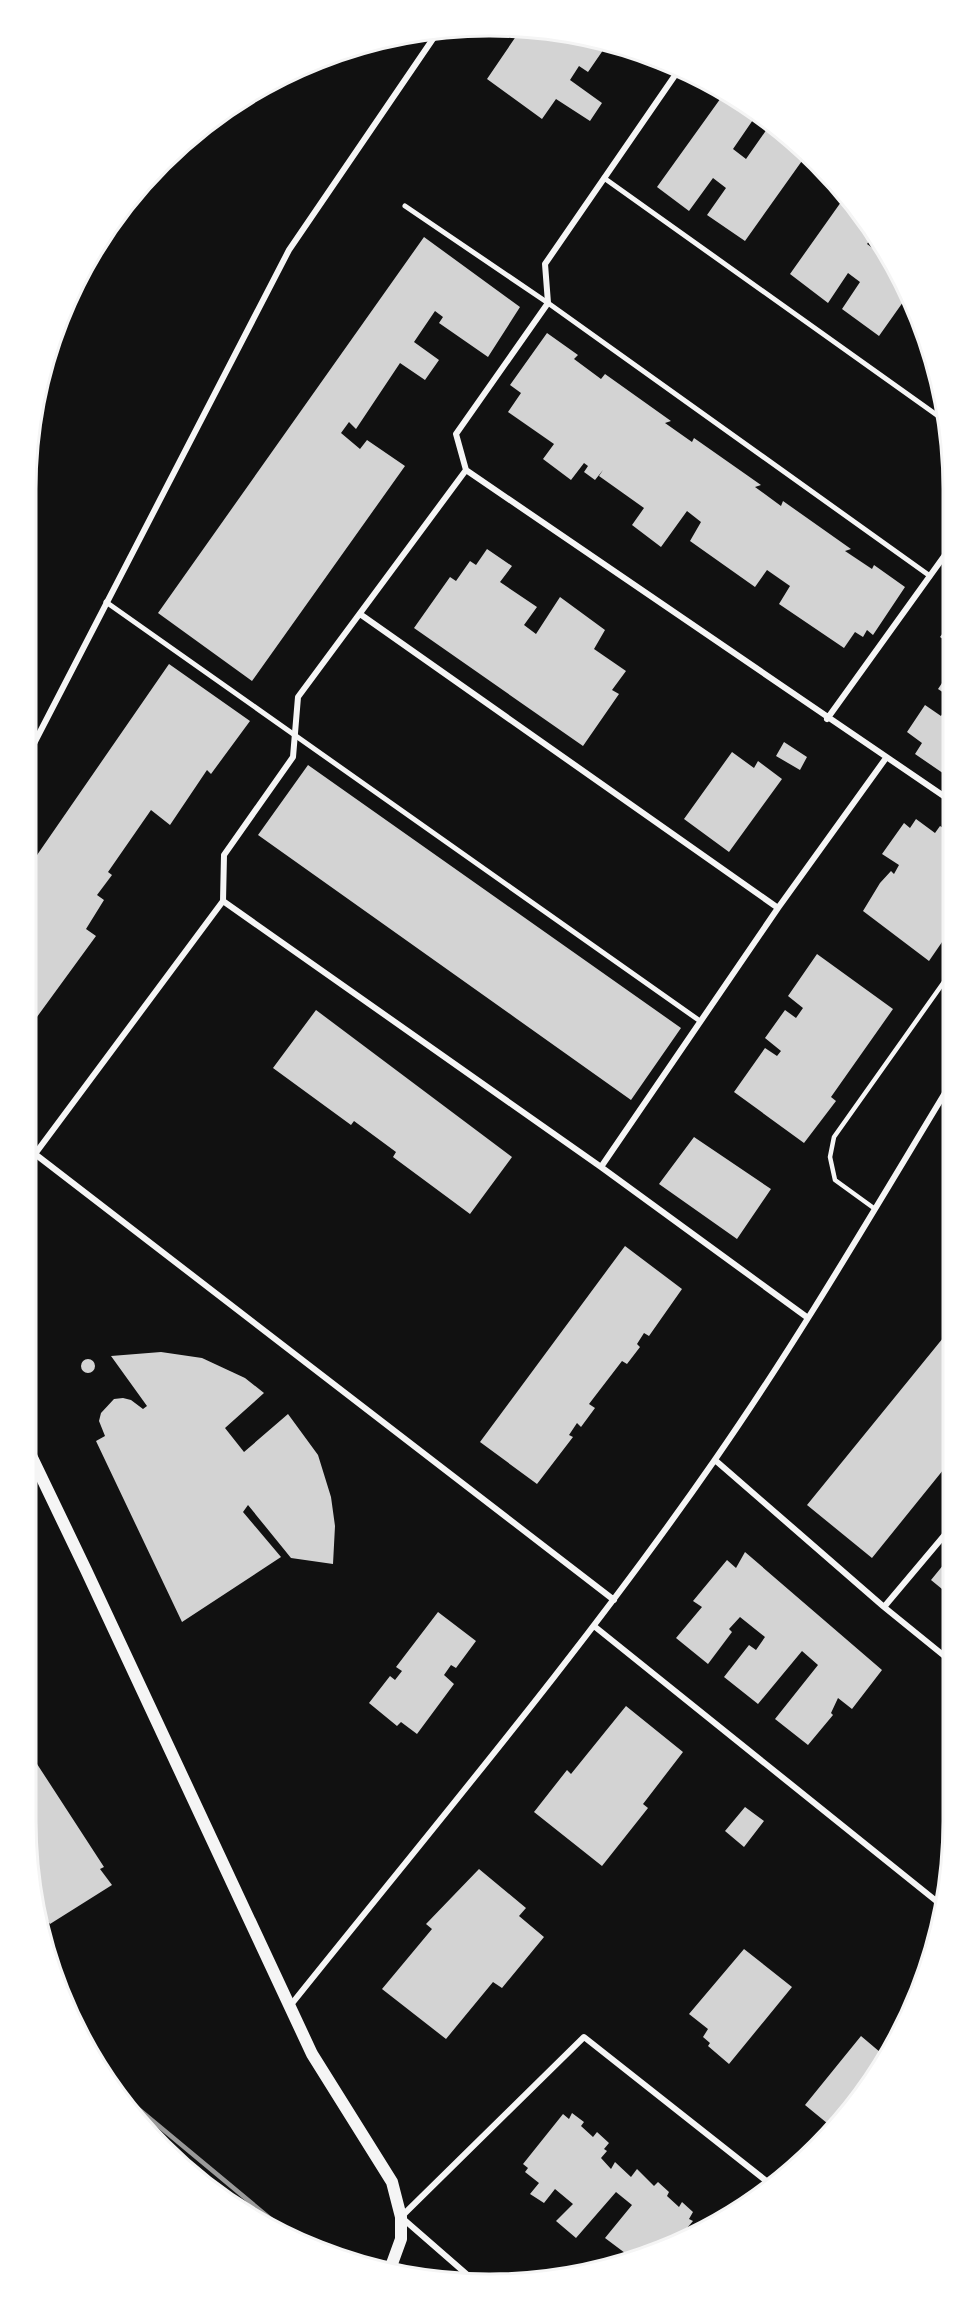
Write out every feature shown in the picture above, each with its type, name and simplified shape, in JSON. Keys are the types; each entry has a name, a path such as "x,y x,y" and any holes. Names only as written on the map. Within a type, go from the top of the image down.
{"main road":[{"path":"36,1466 312,2054 392,2182 401,2217 401,2239 392,2263"}],"street":[{"path":"36,739 289,250 432,40"},
{"path":"674,76 545,264 548,303 456,434 466,470 827,719 943,796"},
{"path":"604,178 936,415"},
{"path":"405,206 548,303 930,576"},
{"path":"36,1153 223,901 224,855 293,757 298,697 466,470"},
{"path":"827,719 943,558"},
{"path":"106,602 700,1021"},
{"path":"360,614 777,908"},
{"path":"601,1167 777,908 886,758"},
{"path":"223,901 601,1167 808,1318"},
{"path":"290,2007 594,1626 715,1460 808,1318 943,1096"},
{"path":"36,1155 614,1600"},
{"path":"715,1460 884,1608 943,1655"},
{"path":"884,1608 943,1537"},
{"path":"594,1626 935,1900"},
{"path":"465,2273 401,2217 584,2037 766,2180"}],"lane":[{"path":"875,1209 835,1180 830,1157 834,1137 943,983"}],"building":[{"path":"516,37 549,40 603,50 588,72 579,66 570,80 602,103 590,121 556,99 542,119 487,79"},
{"path":"720,99 753,120 733,149 746,159 766,130 802,161 745,241 707,215 726,188 713,178 689,211 657,187"},
{"path":"841,203 867,238 869,241 867,244 873,248 882,263 902,303 879,336 842,309 860,282 848,273 828,303 790,274"},
{"path":"424,237 520,307 488,357 439,323 443,317 435,311 414,342 439,360 425,380 400,363 356,429 349,422 341,433 360,449 367,440 405,466 252,681 158,613"},
{"path":"547,333 578,355 574,359 601,379 605,374 671,421 665,423 692,442 694,438 761,485 755,487 781,506 783,501 851,549 845,551 872,569 874,565 905,587 873,635 867,630 863,637 855,632 844,648 779,604 790,586 767,570 755,587 690,541 701,522 687,511 661,547 632,525 644,508 599,476 603,470 595,480 584,472 588,466 584,463 571,480 543,459 554,444 508,412 521,393 510,385"},
{"path":"487,549 512,566 500,582 537,607 524,625 536,634 560,597 605,630 594,649 626,671 612,690 619,694 583,746 414,628 450,577 456,581 470,561 476,565"},
{"path":"169,664 250,721 211,774 207,770 170,825 151,810 108,872 112,875 97,895 104,900 86,929 96,936 36,1018 36,857"},
{"path":"943,682 943,692 938,689"},
{"path":"925,705 941,716 943,713 943,773 915,754 922,743 907,732"},
{"path":"784,742 807,757 800,770 776,756"},
{"path":"732,752 754,768 758,761 782,779 729,852 684,819"},
{"path":"308,765 681,1028 631,1100 258,835"},
{"path":"916,819 935,833 940,826 943,828 943,941 929,961 863,911 880,883 891,871 894,874 899,865 882,854 904,823 910,828"},
{"path":"817,954 893,1009 831,1097 836,1101 804,1143 734,1092 765,1048 777,1056 781,1051 765,1038 785,1010 796,1018 803,1008 788,996"},
{"path":"316,1010 512,1157 470,1214 393,1157 396,1152 354,1121 351,1125 273,1068"},
{"path":"694,1137 771,1189 737,1239 659,1184"},
{"path":"625,1246 682,1289 649,1336 644,1333 637,1344 640,1347 627,1364 622,1361 589,1404 595,1408 581,1427 577,1423 569,1435 573,1437 537,1484 480,1442"},
{"path":"943,1338 943,1470 872,1558 807,1505"},
{"path":"161,1352 202,1358 245,1378 264,1393 225,1428 244,1452 288,1414 318,1455 331,1497 335,1526 333,1564 291,1558 248,1505 243,1512 281,1557 182,1622 96,1441 105,1436 99,1421 101,1413 114,1399 131,1400 143,1409 147,1406 111,1356"},
{"path":"85,1359 91,1359 95,1366 91,1373 85,1373 81,1369 81,1363"},
{"path":"745,1552 882,1670 852,1709 838,1698 831,1713 833,1715 808,1745 775,1719 818,1665 802,1651 758,1704 724,1677 749,1645 756,1650 765,1637 740,1617 729,1629 732,1632 708,1664 676,1638 702,1607 693,1601 727,1560 736,1568"},
{"path":"943,1565 943,1590 931,1580"},
{"path":"438,1612 476,1641 456,1668 451,1665 444,1675 454,1684 417,1734 401,1722 397,1726 369,1703 390,1676 395,1680 402,1671 396,1667"},
{"path":"626,1706 683,1752 643,1804 648,1808 602,1866 534,1812 567,1770 571,1774"},
{"path":"36,1762 104,1867 100,1869 112,1885 50,1924 45,1909 37,1850"},
{"path":"745,1807 764,1821 744,1847 725,1831"},
{"path":"479,1869 526,1908 519,1916 544,1937 502,1988 493,1982 446,2039 382,1989 432,1929 426,1924"},
{"path":"744,1949 792,1987 729,2064 708,2046 710,2043 703,2037 708,2029 689,2014"},
{"path":"861,2036 879,2051 849,2097 827,2123 805,2105"},
{"path":"572,2113 584,2122 581,2126 593,2137 597,2132 609,2143 604,2149 607,2151 601,2158 611,2169 615,2162 631,2177 637,2169 654,2186 658,2182 669,2192 667,2196 679,2207 682,2202 693,2212 689,2219 693,2221 687,2228 625,2253 605,2238 632,2205 616,2192 576,2238 556,2221 573,2204 555,2189 544,2203 530,2194 539,2183 525,2172 528,2168 523,2164 563,2114 569,2119"}],"railway":[{"path":"143,2113 265,2214"}]}
